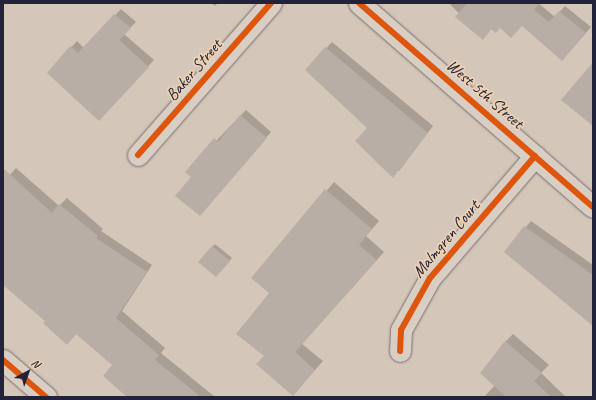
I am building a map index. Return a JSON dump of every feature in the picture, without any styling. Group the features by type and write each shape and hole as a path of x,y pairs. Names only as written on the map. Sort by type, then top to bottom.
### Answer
{"street":[{"name":"Baker Street","path":"138,155 271,3"},
{"name":"West 5th Street","path":"359,3 593,207"},
{"name":"Malmgren Court","path":"400,351 401,330 430,278 535,156"},
{"path":"3,360 46,397"}],"building":[{"path":"467,3 540,3 534,10 549,22 559,11 586,33 562,61 522,26 511,38 500,28 496,33 491,29 483,40 455,17"},
{"path":"114,14 131,28 119,40 149,67 99,121 47,73 70,46 78,53"},
{"path":"325,47 428,133 393,178 355,141 367,128 305,70"},
{"path":"593,62 593,126 561,100"},
{"path":"240,115 267,138 200,216 175,196 191,177 185,172 214,138 218,142"},
{"path":"3,168 52,213 59,204 98,236 96,238 147,272 116,318 159,355 155,360 201,397 127,397 103,376 112,365 76,334 67,345 43,323 45,321 3,285"},
{"path":"325,189 372,229 359,245 377,260 295,352 315,370 293,396 256,364 264,356 236,334 269,293 251,278"},
{"path":"524,226 593,275 593,326 504,252"},
{"path":"212,246 230,261 216,277 198,262"},
{"path":"505,341 542,373 534,381 551,397 506,397 480,373"}],"cycle path":[{"path":"138,155 271,3"},
{"path":"359,3 593,207"},
{"path":"400,351 401,330 430,278 535,156"},
{"path":"3,360 46,397"}]}
